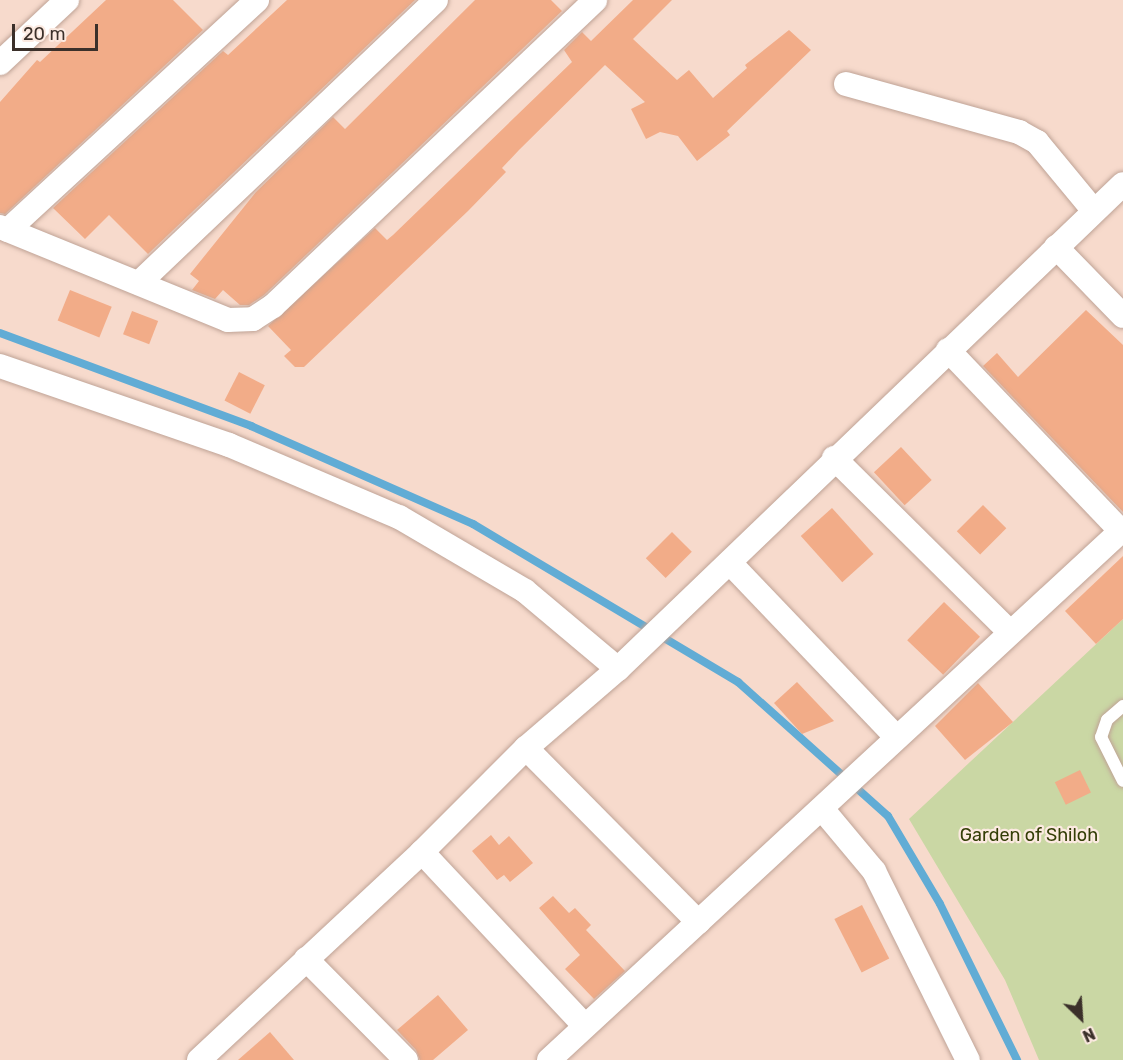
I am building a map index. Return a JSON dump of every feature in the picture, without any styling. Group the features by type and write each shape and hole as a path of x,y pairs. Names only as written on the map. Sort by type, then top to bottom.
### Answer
{"street":[{"path":"0,63 67,0"},
{"path":"139,284 436,0"},
{"path":"248,3 4,228 228,320 253,319 273,306 595,0"},
{"path":"846,84 1019,132 1037,142 1094,211"},
{"path":"200,1060 422,852 526,748 618,669 730,563 834,458 1123,184"},
{"path":"1056,247 1123,316"},
{"path":"549,1060 822,810 896,737 1122,530 948,350"},
{"path":"0,366 230,444 399,517 525,591 618,669"},
{"path":"834,458 1010,632"},
{"path":"730,563 896,737"},
{"path":"526,748 698,922"},
{"path":"822,810 874,871 968,1060"},
{"path":"422,852 585,1026"},
{"path":"306,959 406,1060"}],"lane":[{"path":"1123,706 1107,720 1101,737 1123,781"}],"green space":[{"name":"Garden of Shiloh","path":"1123,619 1123,1060 1039,1060 1005,980 909,819"}],"building":[{"path":"106,0 173,0 203,30 5,214 0,213 0,102 37,60 40,62"},
{"path":"287,0 415,0 148,254 109,215 85,239 53,208 223,51 228,55"},
{"path":"475,0 551,0 562,11 264,295 249,305 240,305 223,290 215,299 192,290 199,281 190,274 256,192 333,117 345,129"},
{"path":"633,0 672,0 633,39 677,80 689,70 713,98 747,68 745,65 789,30 811,50 727,131 730,135 697,161 678,136 660,132 646,139 631,109 645,102 605,65 502,168 506,172 468,211 304,367 295,367 284,356 291,350 268,326 375,228 387,240 393,235 572,62 564,50 582,32 591,41"},
{"path":"70,290 112,307 99,337 58,321"},
{"path":"1086,310 1123,345 1123,512 983,366 997,353 1018,377"},
{"path":"132,311 158,321 149,344 123,334"},
{"path":"239,372 265,385 250,414 224,401"},
{"path":"901,447 932,480 905,505 874,472"},
{"path":"983,505 1006,528 980,554 957,531"},
{"path":"832,508 873,554 842,582 801,536"},
{"path":"672,532 692,552 666,578 646,558"},
{"path":"1123,556 1123,619 1096,644 1065,611"},
{"path":"944,602 980,637 943,675 907,640"},
{"path":"797,682 834,721 802,734 774,703"},
{"path":"978,683 1013,722 965,760 935,726"},
{"path":"1080,770 1091,792 1066,805 1055,782"},
{"path":"491,835 499,845 509,836 533,863 510,882 504,875 497,880 472,851"},
{"path":"553,896 569,913 575,908 591,925 586,930 625,971 594,999 565,969 580,955 539,908"},
{"path":"862,905 889,958 862,973 834,919"},
{"path":"438,995 468,1030 433,1060 420,1060 416,1050 397,1030"},
{"path":"270,1032 294,1060 238,1060"}],"waterway":[{"path":"0,333 251,426 473,524 738,682 888,816 940,904 1017,1060"}]}
